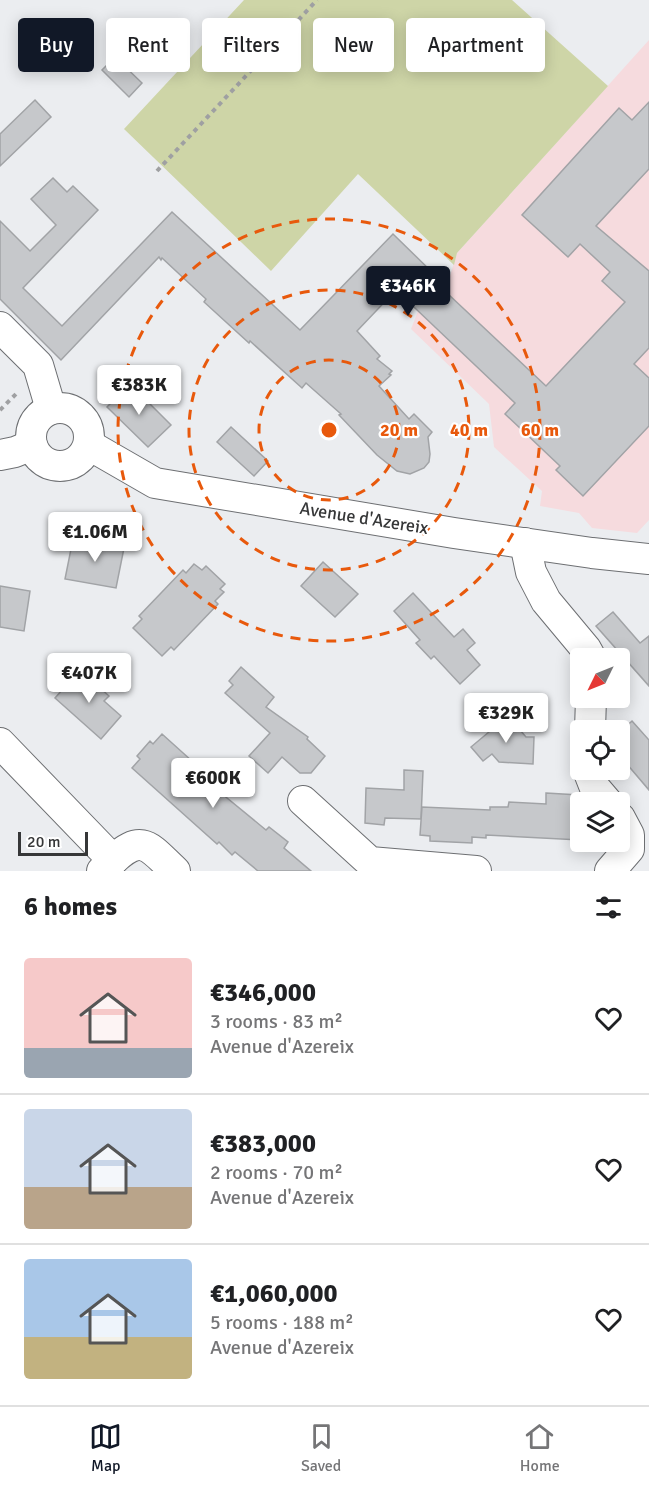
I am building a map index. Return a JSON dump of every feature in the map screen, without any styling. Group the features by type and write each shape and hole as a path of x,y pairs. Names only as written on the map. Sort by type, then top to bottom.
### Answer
{"street":[{"path":"0,327 38,365 51,409"},
{"path":"64,408 74,411 82,417 90,434 89,445 80,459 63,467 45,462 37,456 32,445 32,427 37,418 51,409 64,408"},
{"path":"0,455 32,445"},
{"name":"Avenue d'Azereix","path":"89,445 155,483 525,543 649,559"},
{"path":"525,543 531,572 546,601 584,648"},
{"path":"0,743 108,865 125,849 137,844 148,846 175,871"},
{"path":"303,801 370,862 476,871"},
{"path":"610,871 626,852"}],"path":[{"path":"158,171 316,0"}],"shaded area":[{"path":"649,40 649,520 637,533 592,528 579,513 540,506 542,491 494,447 489,404 411,329 418,311 450,276 457,253"}],"green space":[{"path":"244,0 512,0 532,18 406,18 406,72 545,72 545,30 608,86 457,253 454,265 358,174 271,271 124,129 177,72 190,72 190,58 202,45 202,72 301,72 301,18 227,18"}],"building":[{"path":"106,66 106,72 131,72 142,83 129,97 102,70"},
{"path":"35,100 51,117 0,166 0,134"},
{"path":"649,102 649,169 596,226 649,271 649,348 634,364 649,378 649,426 583,496 556,470 560,466 505,414 515,403 396,290 357,331 380,356 377,359 392,371 389,374 391,375 379,386 409,419 414,414 432,432 428,437 429,462 424,468 410,474 397,471 377,455 339,415 341,414 306,383 302,388 250,341 249,343 204,302 206,299 162,258 161,260 159,257 61,360 0,299 0,221 30,251 56,225 31,199 53,178 67,192 73,186 98,210 23,288 62,326 172,212 300,330 393,234 434,274 431,278 546,386 625,302 602,281 610,272 580,244 568,257 522,215 619,108 632,120"},
{"path":"130,384 171,425 148,447 107,407"},
{"path":"231,427 268,461 254,476 217,442"},
{"path":"73,539 124,548 116,588 65,579"},
{"path":"323,562 358,594 335,617 301,586"},
{"path":"194,564 202,570 206,566 225,584 220,589 224,592 215,601 218,604 174,650 171,647 162,656 133,628 142,619 139,616 183,570 186,573"},
{"path":"0,586 30,591 24,631 0,627"},
{"path":"413,593 454,637 463,629 475,643 467,650 480,665 460,684 434,656 431,659 416,643 420,640 394,611"},
{"path":"613,612 640,643 649,636 649,686 630,664 630,648 615,648 596,626"},
{"path":"241,667 274,697 266,707 308,737 307,739 325,756 311,773 300,773 282,757 268,773 249,756 270,733 225,693 233,685 229,681"},
{"path":"80,670 109,696 104,701 121,716 101,739 55,698"},
{"path":"508,716 526,737 534,737 533,764 499,762 492,754 483,761 471,747"},
{"path":"632,721 649,740 649,790 630,768 630,723"},
{"path":"162,734 192,761 188,766 266,830 269,827 288,842 284,848 311,871 258,871 235,852 232,855 219,842 217,844 132,768 140,759 137,756 150,741 153,744"},
{"path":"404,770 423,771 421,819 385,818 384,825 365,823 366,788 404,790"},
{"path":"546,793 570,794 570,839 486,835 486,838 472,837 472,843 430,841 430,836 420,835 422,807 490,810 490,807 508,807 509,802 546,804"}]}
